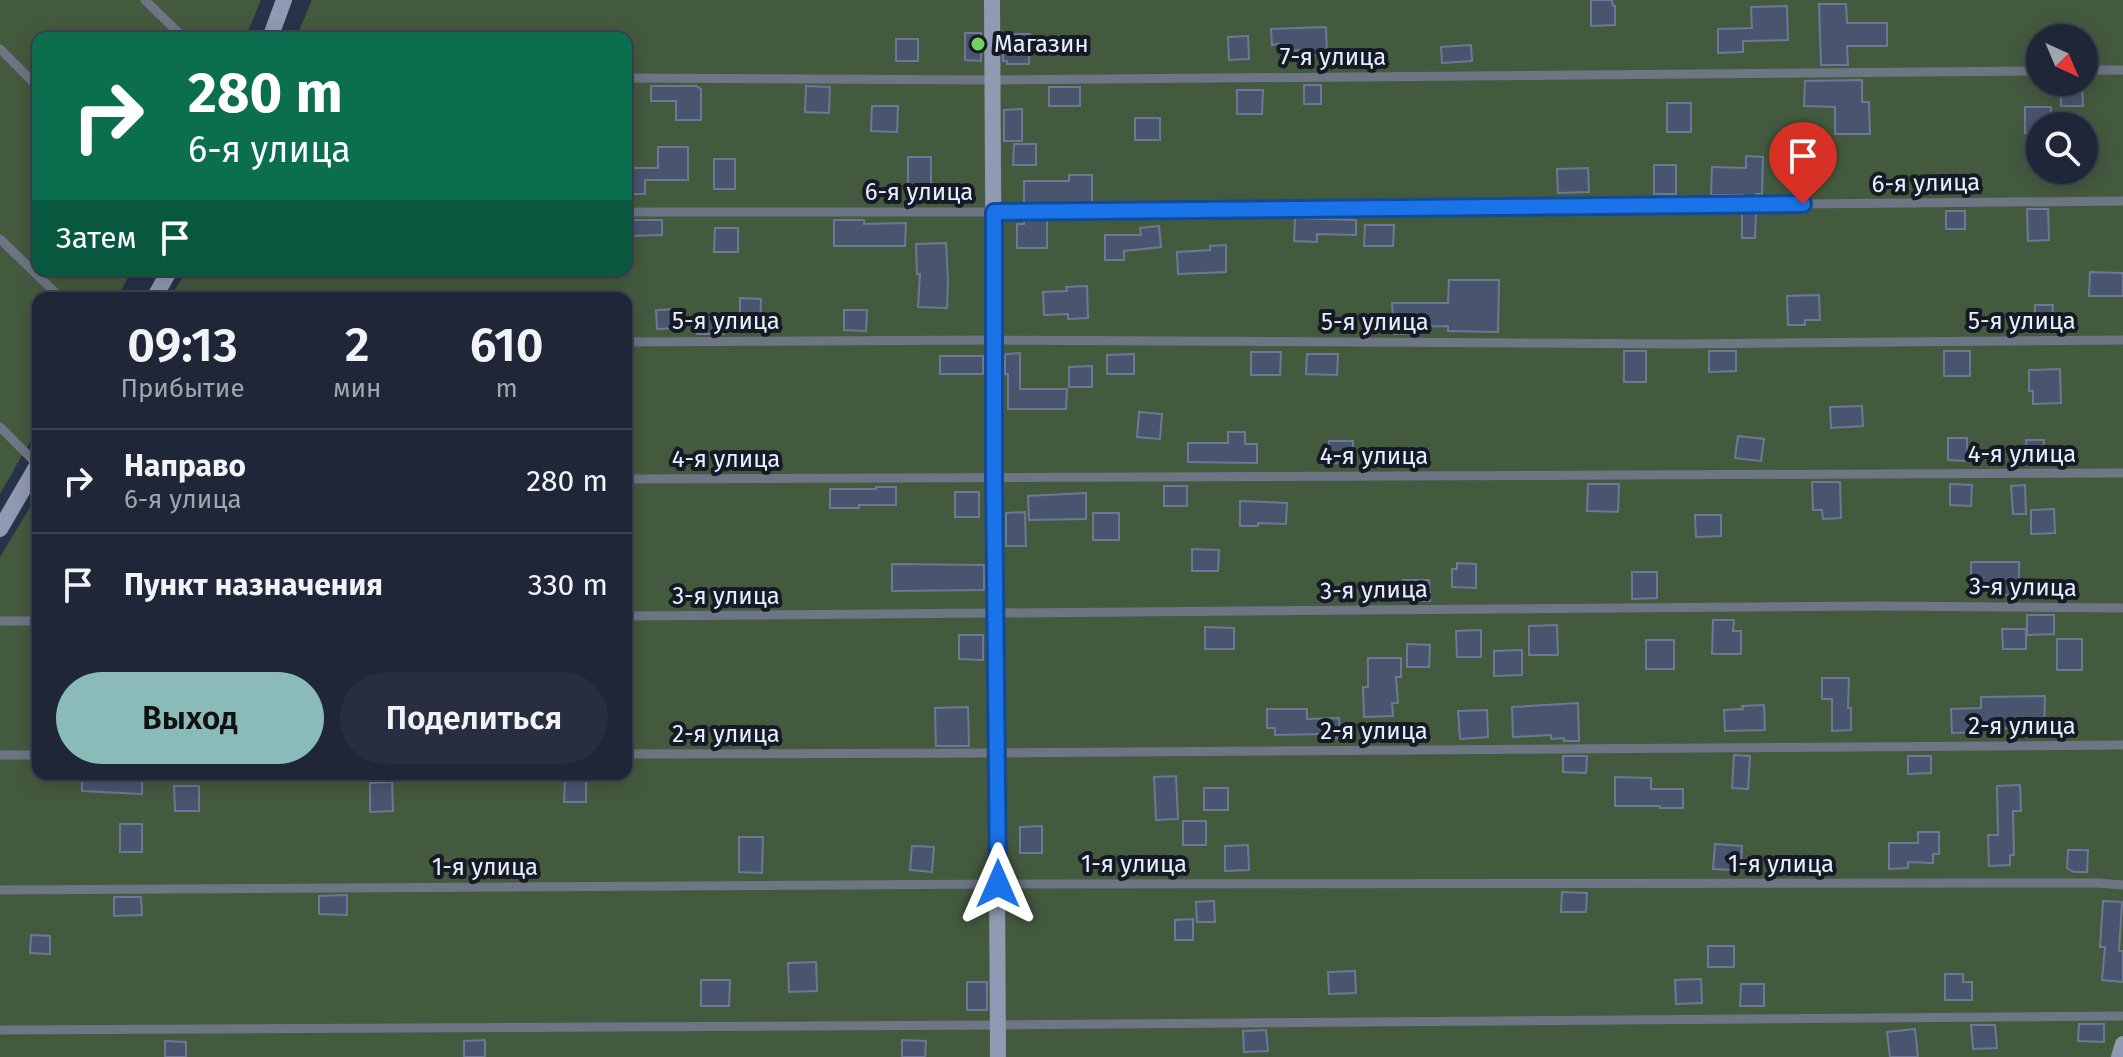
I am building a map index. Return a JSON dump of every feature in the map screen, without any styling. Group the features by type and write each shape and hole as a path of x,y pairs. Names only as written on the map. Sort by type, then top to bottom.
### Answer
{"street":[{"path":"272,32 284,0"},
{"path":"992,0 998,1057"},
{"path":"0,529 32,475"},
{"path":"2119,1057 2123,1044"}],"lane":[{"path":"145,0 178,32"},
{"path":"0,49 32,81"},
{"path":"2098,70 2123,70"},
{"name":"7-я улица","path":"632,78 994,80 2026,71"},
{"name":"6-я улица","path":"632,212 994,212 2123,201"},
{"path":"0,239 32,270"},
{"path":"38,276 55,292"},
{"name":"5-я улица","path":"632,342 994,340 1681,344 2123,340"},
{"path":"0,427 32,459"},
{"name":"4-я улица","path":"632,479 2123,473"},
{"name":"3-я улица","path":"632,616 1879,606 2123,608"},
{"path":"0,621 32,621"},
{"name":"2-я улица","path":"632,754 2123,745"},
{"path":"0,755 32,755"},
{"name":"1-я улица","path":"0,890 998,884 2123,885"},
{"path":"0,1030 2123,1016"}],"green space":[{"path":"0,0 261,0 248,32 32,32 32,276 129,276 120,292 32,292 32,438 0,494"},
{"path":"312,0 2123,0 2123,1037 2116,1057 0,1057 0,557 32,504 32,780 632,780 632,292 173,292 184,276 632,276 632,32 299,32"}],"building":[{"path":"1591,0 1612,0 1615,25 1591,26"},
{"path":"1819,4 1846,4 1847,23 1887,23 1887,46 1847,46 1848,65 1821,65"},
{"path":"1787,6 1788,40 1743,41 1743,52 1718,53 1718,29 1752,28 1751,7"},
{"path":"1326,27 1327,55 1307,56 1306,50 1279,51 1279,44 1272,45 1271,29"},
{"path":"965,33 981,33 981,61 965,60"},
{"path":"1003,34 1030,34 1029,64 1007,64 1003,61"},
{"path":"1248,36 1249,59 1229,60 1228,37"},
{"path":"896,39 918,39 918,61 896,61"},
{"path":"1471,45 1472,61 1442,63 1441,47"},
{"path":"1862,80 1862,102 1869,102 1870,134 1835,134 1835,107 1804,106 1805,81"},
{"path":"1304,85 1321,85 1321,104 1304,104"},
{"path":"651,86 696,86 701,89 701,120 676,120 676,101 651,101"},
{"path":"806,86 830,87 829,113 805,112"},
{"path":"1049,87 1080,87 1080,106 1049,106"},
{"path":"1237,90 1263,90 1262,114 1237,114"},
{"path":"2061,96 2083,96 2083,106 2061,106"},
{"path":"1667,103 1691,103 1691,132 1667,132"},
{"path":"872,106 898,106 897,132 871,131"},
{"path":"2025,107 2051,107 2051,112 2026,112 2025,133"},
{"path":"1022,109 1022,141 1004,141 1004,110"},
{"path":"1135,118 1160,118 1160,140 1135,140"},
{"path":"1014,144 1036,144 1036,165 1013,165"},
{"path":"658,147 688,147 688,180 645,180 645,194 632,194 632,168 658,168"},
{"path":"1746,156 1763,157 1762,194 1756,194 1756,197 1711,195 1712,167 1746,168"},
{"path":"908,157 931,157 931,187 908,187"},
{"path":"714,159 735,159 735,189 714,189"},
{"path":"1654,165 1676,165 1676,194 1654,194"},
{"path":"1588,168 1589,192 1558,193 1557,169"},
{"path":"1069,175 1092,175 1092,204 1024,204 1024,181 1069,181"},
{"path":"2027,209 2048,209 2049,240 2028,241"},
{"path":"1946,211 1965,211 1965,229 1946,229"},
{"path":"1742,212 1756,212 1755,238 1742,238"},
{"path":"1295,218 1356,220 1356,235 1317,234 1317,242 1294,241"},
{"path":"1024,219 1047,219 1047,248 1017,248 1017,224 1024,224"},
{"path":"632,220 662,220 662,235 632,236"},
{"path":"834,220 864,220 864,224 906,223 905,246 834,246"},
{"path":"1365,225 1394,225 1393,246 1364,246"},
{"path":"1159,226 1161,247 1124,251 1124,260 1105,260 1105,235 1141,235 1140,228"},
{"path":"715,228 738,228 738,252 714,252"},
{"path":"946,243 947,308 918,307 920,274 917,274 916,244"},
{"path":"1226,245 1226,272 1178,274 1177,252 1210,250 1210,246"},
{"path":"2090,272 2123,273 2123,296 2089,296"},
{"path":"1449,280 1499,280 1498,332 1448,331 1448,326 1414,327 1414,333 1394,334 1392,303 1448,303"},
{"path":"1087,286 1088,318 1068,319 1068,314 1044,315 1043,292"},
{"path":"1819,295 1820,320 1805,320 1805,325 1788,325 1787,296"},
{"path":"740,298 761,299 760,330 724,329 724,334 697,334 697,317 740,317"},
{"path":"2035,305 2053,305 2052,327 2034,326"},
{"path":"677,309 678,328 657,329 656,310"},
{"path":"844,310 867,310 866,331 844,330"},
{"path":"1624,351 1646,351 1646,382 1624,382"},
{"path":"1709,351 1736,351 1736,371 1709,372"},
{"path":"1944,351 1970,351 1970,376 1944,376"},
{"path":"1251,352 1281,352 1280,375 1251,375"},
{"path":"1020,353 1020,389 1067,389 1066,409 1008,409 1005,356"},
{"path":"1134,354 1134,374 1107,374 1107,355"},
{"path":"1307,354 1338,354 1337,375 1306,374"},
{"path":"940,356 983,356 983,374 940,374"},
{"path":"1092,366 1092,387 1069,387 1069,367"},
{"path":"2060,369 2061,403 2033,404 2033,391 2029,391 2029,370"},
{"path":"1862,406 1863,426 1831,428 1830,407"},
{"path":"1139,412 1162,414 1160,439 1137,437"},
{"path":"1228,432 1245,432 1245,444 1257,444 1257,463 1188,462 1188,443 1228,443"},
{"path":"1738,436 1764,439 1761,461 1735,458"},
{"path":"1948,438 1967,438 1967,461 1948,460"},
{"path":"2026,440 2044,440 2044,461 2027,461"},
{"path":"1329,441 1353,441 1353,464 1328,463"},
{"path":"1812,482 1840,482 1841,518 1823,519 1822,510 1813,510"},
{"path":"1588,484 1619,484 1618,512 1587,511"},
{"path":"1950,484 1972,485 1971,506 1950,505"},
{"path":"2025,485 2026,514 2013,514 2011,486"},
{"path":"1164,486 1187,486 1187,506 1164,506"},
{"path":"896,487 896,505 830,508 830,489"},
{"path":"955,492 979,492 979,517 955,517"},
{"path":"1086,493 1086,519 1029,520 1028,496"},
{"path":"1240,501 1287,503 1286,524 1240,526"},
{"path":"2054,509 2055,533 2031,534 2031,510"},
{"path":"1025,512 1026,546 1006,546 1006,513"},
{"path":"1093,513 1119,513 1119,540 1093,540"},
{"path":"1695,515 1721,515 1721,536 1696,537"},
{"path":"1192,549 1219,550 1218,571 1192,571"},
{"path":"1971,562 2019,562 2019,595 2000,595 2000,586 1971,586"},
{"path":"1457,563 1476,564 1476,588 1452,587 1452,569 1457,569"},
{"path":"892,564 984,565 984,590 892,591"},
{"path":"1632,572 1657,572 1657,598 1632,599"},
{"path":"1403,580 1429,580 1430,601 1403,601"},
{"path":"2027,615 2054,615 2054,634 2027,635"},
{"path":"1713,620 1734,620 1733,631 1741,631 1741,654 1712,654"},
{"path":"1557,625 1558,655 1529,655 1529,626"},
{"path":"1205,627 1234,628 1234,649 1205,649"},
{"path":"2002,629 2026,629 2026,649 2003,649"},
{"path":"1481,630 1481,657 1457,657 1456,631"},
{"path":"959,635 983,635 983,660 959,659"},
{"path":"2057,639 2082,639 2082,670 2057,670"},
{"path":"1646,640 1674,640 1674,669 1646,669"},
{"path":"1407,644 1430,645 1429,667 1407,667"},
{"path":"1522,650 1522,675 1494,676 1494,651"},
{"path":"1368,658 1401,658 1401,677 1396,677 1398,703 1392,703 1393,716 1364,717 1363,687 1368,687"},
{"path":"1822,678 1849,678 1851,730 1832,731 1832,699 1822,699"},
{"path":"2045,696 2044,725 2012,725 2012,728 1952,733 1951,709 1981,708 1981,697"},
{"path":"1578,703 1579,741 1551,739 1551,735 1513,737 1512,707"},
{"path":"1764,705 1765,730 1725,731 1724,710"},
{"path":"968,707 969,746 936,746 935,708"},
{"path":"1267,709 1307,709 1307,719 1339,718 1340,738 1324,739 1323,734 1275,735 1275,728 1267,728"},
{"path":"1487,710 1488,737 1460,739 1458,711"},
{"path":"1734,755 1750,756 1748,789 1732,788"},
{"path":"1563,756 1587,756 1586,773 1563,772"},
{"path":"1908,756 1931,756 1931,773 1908,774"},
{"path":"1176,776 1178,819 1156,820 1154,777"},
{"path":"1615,777 1651,778 1651,789 1683,789 1683,808 1615,806"},
{"path":"82,780 142,780 142,794 82,791"},
{"path":"565,780 586,781 586,802 564,802"},
{"path":"392,782 393,811 370,812 370,783"},
{"path":"2020,785 2021,811 2013,811 2014,855 2010,855 2010,865 1989,866 1988,835 1998,835 1997,786"},
{"path":"174,786 199,786 199,811 175,811"},
{"path":"1204,788 1228,788 1228,810 1204,810"},
{"path":"1183,821 1206,821 1206,845 1183,845"},
{"path":"120,824 142,824 142,852 120,852"},
{"path":"1042,826 1042,853 1020,853 1020,827"},
{"path":"1918,832 1939,832 1939,854 1933,854 1933,863 1908,862 1908,868 1889,869 1889,843 1918,843"},
{"path":"739,837 763,837 762,873 739,872"},
{"path":"1715,844 1742,846 1741,864 1731,863 1730,870 1713,869"},
{"path":"1248,845 1249,870 1225,871 1225,846"},
{"path":"912,846 934,847 932,872 910,870"},
{"path":"2068,850 2088,850 2087,872 2074,872 2067,868"},
{"path":"1562,892 1587,893 1586,912 1561,912"},
{"path":"347,895 347,915 319,914 319,896"},
{"path":"114,897 141,897 142,915 114,916"},
{"path":"1214,901 1215,922 1197,922 1196,902"},
{"path":"2103,901 2122,902 2119,951 2123,951 2123,982 2102,980 2105,947 2100,947"},
{"path":"1193,919 1193,940 1175,940 1175,920"},
{"path":"31,935 50,936 50,954 30,953"},
{"path":"1708,946 1734,946 1734,967 1708,967"},
{"path":"816,962 817,991 789,992 788,963"},
{"path":"1355,971 1356,993 1329,994 1328,972"},
{"path":"1945,974 1963,974 1963,982 1972,982 1972,1000 1945,1000"},
{"path":"1701,979 1702,1003 1676,1004 1675,980"},
{"path":"701,980 730,980 729,1006 701,1006"},
{"path":"967,982 987,982 987,1010 967,1010"},
{"path":"1741,984 1764,984 1764,1006 1740,1006"},
{"path":"2079,1024 2104,1024 2104,1042 2078,1041"},
{"path":"1971,1025 1995,1025 1997,1048 1973,1049"},
{"path":"1915,1029 1918,1057 1890,1057 1887,1032"},
{"path":"1266,1030 1268,1051 1244,1052 1243,1031"},
{"path":"485,1040 485,1057 464,1057 464,1041"},
{"path":"902,1040 926,1041 925,1057 902,1057"},
{"path":"165,1041 186,1042 186,1057 165,1057"}],"place":[{"name":"Магазин","path":"978,44"}],"route":[{"path":"998,884 994,212 1803,204"}]}
